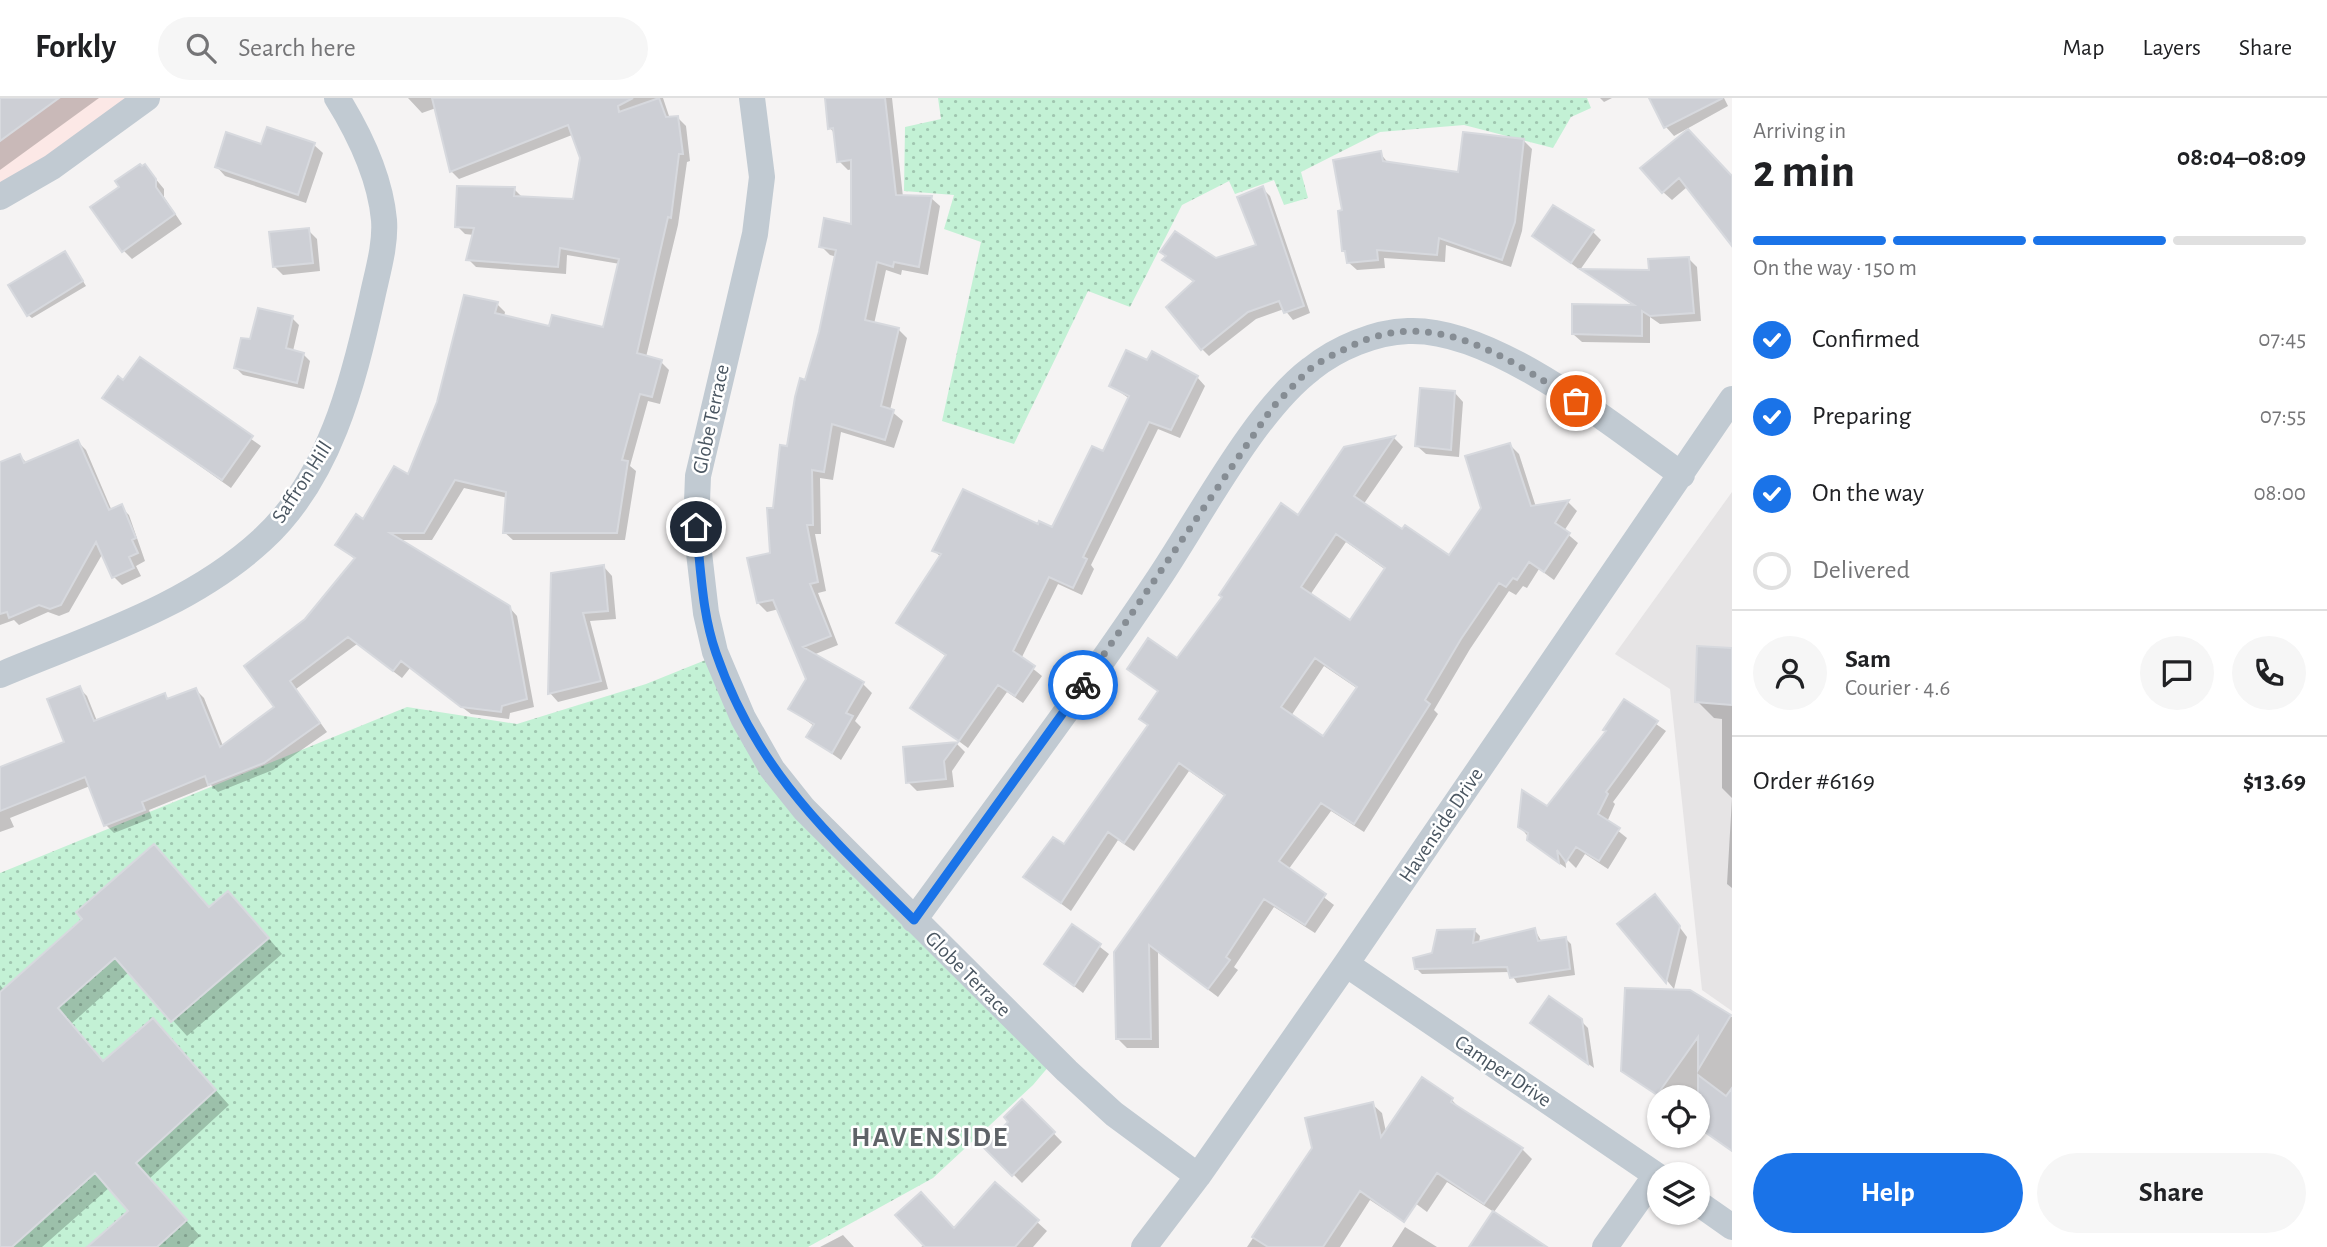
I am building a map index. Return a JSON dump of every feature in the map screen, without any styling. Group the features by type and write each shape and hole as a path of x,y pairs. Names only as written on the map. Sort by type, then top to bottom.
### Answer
{"street":[{"path":"0,197 52,167 147,98"},
{"name":"Saffron Hill","path":"0,675 195,590 263,540 291,506 316,468 332,438 354,370 379,267 384,224 375,172 337,98"},
{"name":"Globe Terrace","path":"752,98 762,177 755,233 698,476 696,527 706,613 715,652 738,706 772,769 841,848 1096,1097 1198,1176"},
{"path":"914,920 1157,581 1272,408 1311,369 1337,353 1364,340 1408,331 1434,332 1473,341 1497,352 1595,414 1682,475"},
{"name":"Havenside Drive","path":"1144,1247 1198,1176 1346,964 1732,399"},
{"name":"Camper Drive","path":"1346,964 1647,1169"},
{"path":"1605,1247 1647,1190"},
{"path":"1710,1211 1732,1227"}],"shaded area":[{"path":"0,98 145,98 0,196"},
{"path":"1732,492 1732,1011 1702,990 1670,689 1615,654"}],"green space":[{"path":"938,98 1587,98 1591,108 1571,117 1553,148 1464,125 1380,132 1301,172 1308,198 1284,205 1274,180 1235,194 1229,181 1182,205 1130,307 1088,291 1014,444 942,421 981,242 944,229 954,195 904,191 905,127 941,119"},
{"path":"718,655 773,770 1055,1059 1033,1085 933,1178 808,1247 0,1247 0,873 407,707 517,724 646,684"}],"building":[{"path":"0,98 59,98 0,141"},
{"path":"432,98 633,98 618,106 619,112 659,98 666,117 678,116 683,154 679,154 671,218 668,217 637,353 662,360 652,397 640,394 622,460 628,461 617,533 503,533 506,492 455,480 424,533 390,533 510,606 527,699 502,706 501,712 461,707 401,661 393,671 348,637 290,681 320,723 264,763 208,785 205,776 142,802 145,810 104,826 85,777 0,811 0,767 64,742 47,699 80,686 94,721 165,693 167,699 196,688 220,747 274,707 244,666 305,619 355,558 335,545 356,514 363,519 394,466 408,474 437,402 464,295 498,302 495,313 549,326 552,315 603,327 619,259 560,248 558,267 466,260 474,228 455,227 457,186 515,187 514,196 573,199 580,158 568,125 450,172"},
{"path":"825,98 885,98 896,195 932,196 919,267 894,262 893,267 877,262 865,320 899,328 881,406 894,410 885,440 832,424 824,472 812,470 813,525 807,525 818,582 810,584 831,636 803,647 864,682 846,713 853,716 832,753 806,737 814,724 788,709 806,679 773,600 757,603 747,558 770,553 767,508 773,508 780,445 787,446 795,397 800,378 805,380 819,332 836,250 819,247 824,218 851,224 851,160 837,162 833,128 828,129"},
{"path":"1649,98 1723,98 1664,128"},
{"path":"267,127 315,143 298,195 215,167 226,132 261,144"},
{"path":"1688,129 1732,176 1732,246 1679,178 1662,193 1640,168"},
{"path":"1463,132 1524,139 1515,222 1502,260 1439,238 1437,255 1377,250 1378,260 1347,263 1345,251 1342,251 1338,211 1342,210 1333,160 1381,151 1383,161 1458,172"},
{"path":"140,164 145,164 156,179 156,187 175,214 122,252 90,207 119,187 115,181"},
{"path":"1263,186 1304,306 1284,313 1279,301 1248,312 1201,350 1166,307 1194,281 1162,260 1166,256 1160,252 1175,231 1216,258 1256,245 1237,197"},
{"path":"1553,205 1594,230 1571,263 1532,236"},
{"path":"309,228 313,263 273,267 269,232"},
{"path":"65,251 83,281 27,316 8,285"},
{"path":"1689,257 1694,313 1650,316 1642,311 1642,336 1572,334 1572,304 1634,305 1580,269 1649,270 1648,259"},
{"path":"258,308 293,316 286,348 304,353 297,383 234,368 241,338 250,339"},
{"path":"1126,350 1147,360 1152,351 1198,376 1171,430 1149,422 1083,557 1087,559 1073,588 1049,577 1013,651 1035,666 1015,696 998,685 959,741 910,708 946,655 896,623 941,554 932,551 963,489 1038,524 1039,521 1052,527 1092,446 1103,451 1129,396 1109,386"},
{"path":"140,357 253,436 222,480 102,398 118,376 123,380"},
{"path":"1420,388 1455,391 1451,450 1415,446"},
{"path":"1395,436 1354,496 1402,529 1405,525 1449,555 1481,508 1465,456 1510,443 1531,506 1569,500 1555,523 1570,533 1544,572 1529,562 1517,580 1513,578 1506,587 1499,583 1461,639 1425,700 1430,704 1354,824 1321,803 1279,861 1326,894 1305,925 1264,899 1226,957 1230,960 1208,989 1149,945 1151,1039 1116,1039 1114,952 1225,795 1179,763 1124,843 1108,832 1061,903 1023,877 1053,837 1064,844 1148,725 1139,719 1158,691 1127,669 1148,638 1177,658 1222,597 1219,595 1281,503 1298,515 1344,447","holes":["1336,534 1385,568 1350,620 1301,587","1315,658 1357,687 1323,736 1281,707"]},
{"path":"78,440 109,510 122,504 136,538 132,540 138,553 129,557 134,568 112,578 96,542 61,605 50,609 39,605 9,618 7,612 0,614 0,462 20,454 24,463"},
{"path":"604,565 608,611 583,613 601,681 548,694 551,573"},
{"path":"1697,646 1732,648 1732,705 1695,702"},
{"path":"1624,699 1658,721 1606,792 1608,794 1598,814 1620,828 1599,861 1576,847 1566,862 1557,850 1559,863 1527,840 1528,833 1518,827 1522,790 1547,806 1606,731 1603,730"},
{"path":"958,742 944,761 946,779 906,783 903,747"},
{"path":"154,844 209,907 228,891 269,938 171,1022 115,958 58,1008 103,1061 153,1018 216,1090 136,1163 187,1220 157,1247 87,1247 128,1211 95,1173 12,1247 0,1247 0,992 82,919 76,912"},
{"path":"1655,894 1680,926 1666,983 1617,924"},
{"path":"1072,924 1101,944 1074,986 1044,964"},
{"path":"1535,928 1538,941 1566,937 1570,969 1510,978 1507,967 1415,969 1413,958 1432,953 1437,930 1475,929 1473,943"},
{"path":"1625,988 1690,990 1731,1015 1698,1070 1698,1037 1664,1085 1647,1085 1647,1088 1621,1071"},
{"path":"1549,996 1582,1019 1588,1064 1530,1023"},
{"path":"1698,1075 1726,1096 1732,1088 1732,1151 1710,1136 1710,1085 1698,1085"},
{"path":"1422,1077 1453,1098 1451,1102 1523,1148 1484,1204 1437,1173 1404,1222 1360,1191 1323,1247 1268,1247 1252,1237 1312,1148 1305,1118 1373,1102 1381,1137"},
{"path":"1022,1099 1055,1132 1012,1176 983,1147 1008,1122 1004,1117"},
{"path":"995,1182 1039,1220 1015,1247 925,1247 895,1215 921,1192 954,1228"},
{"path":"1493,1211 1547,1247 1469,1247"}],"way so far":[{"path":"1083,685 1157,581 1272,408 1311,369 1337,353 1387,333 1408,331 1454,335 1497,352 1576,401"}],"district":[{"name":"HAVENSIDE","path":"930,1138"}],"route":[{"path":"696,527 710,633 715,652 743,718 772,769 804,809 914,920 1083,685"}]}
